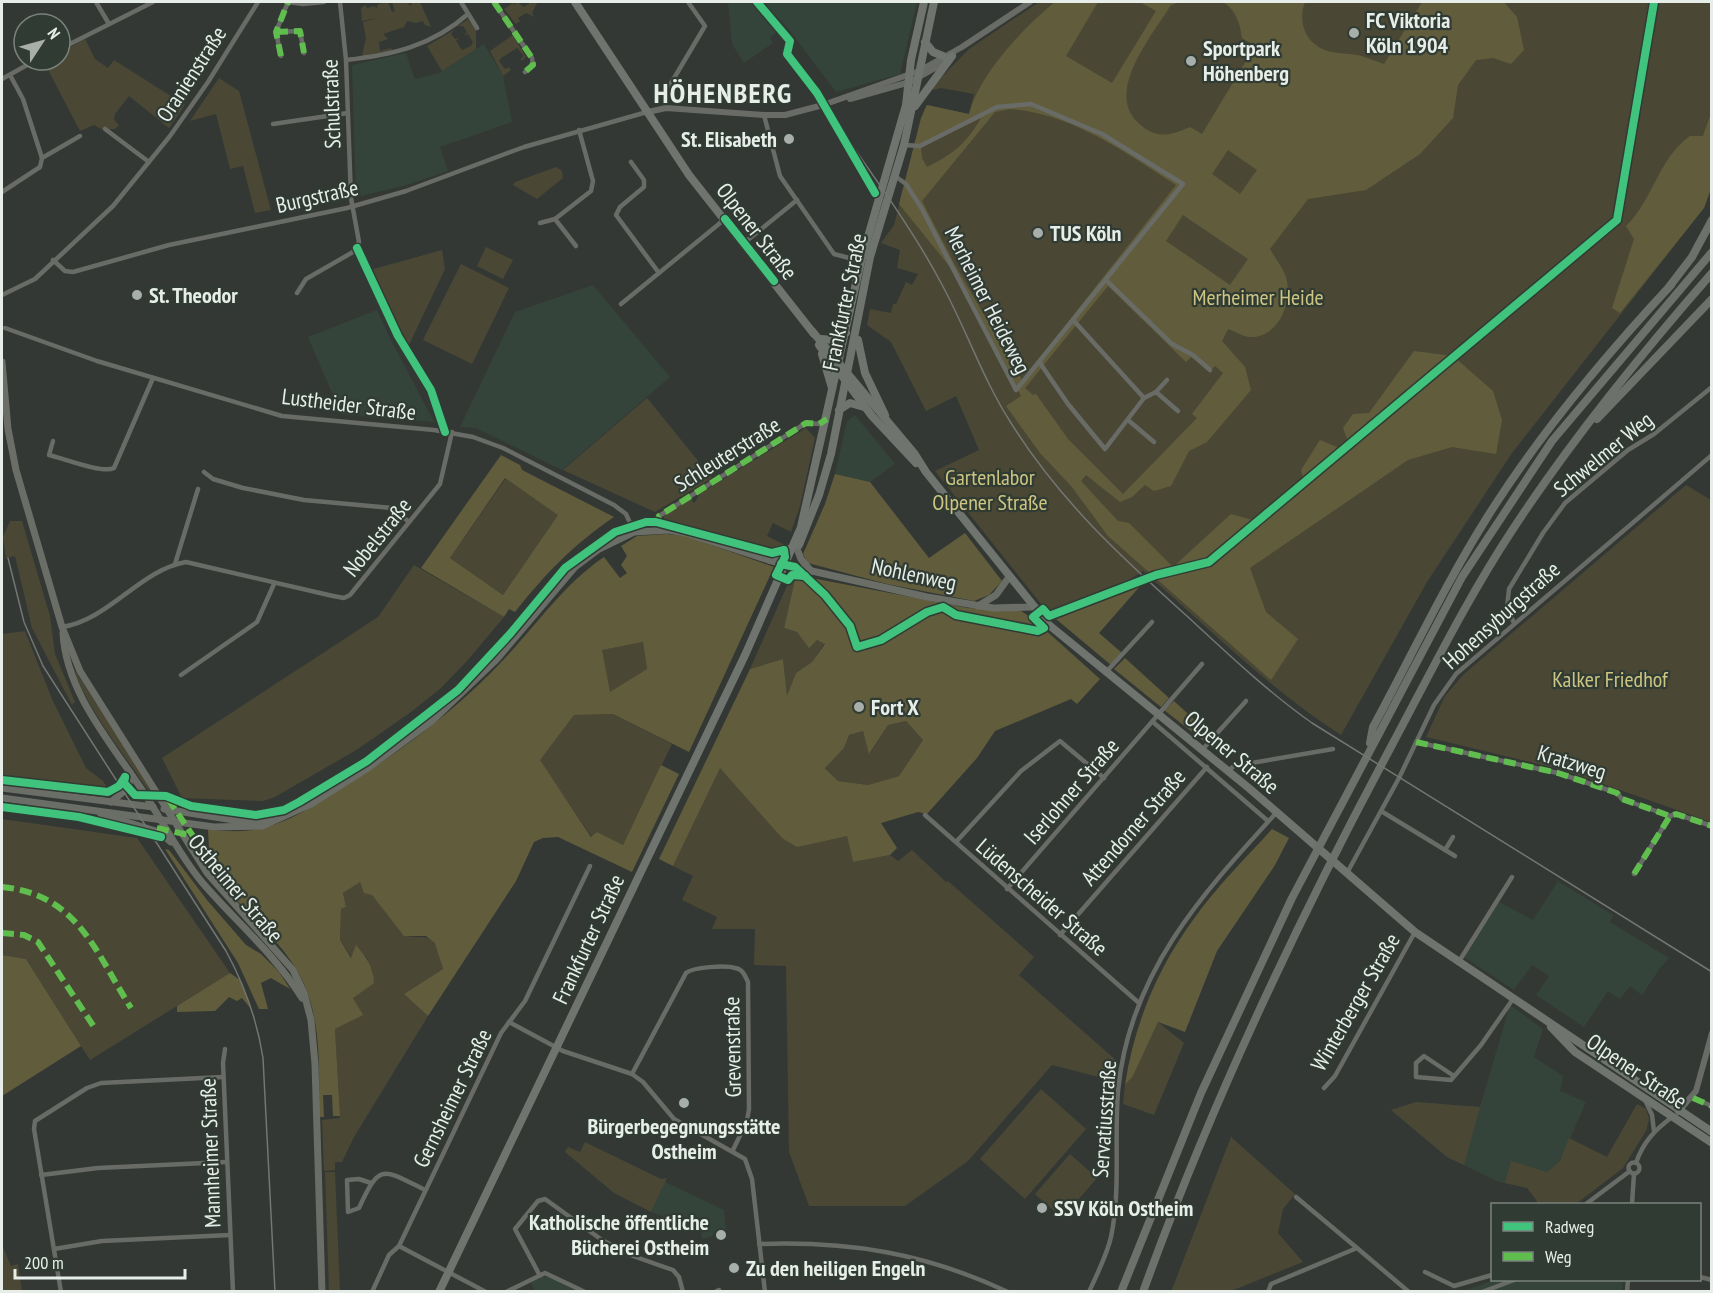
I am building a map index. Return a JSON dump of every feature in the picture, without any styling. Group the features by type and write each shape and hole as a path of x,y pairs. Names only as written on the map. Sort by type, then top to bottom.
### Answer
{"highway":[{"path":"1609,371 1639,326 1692,257 1712,220"},
{"path":"1121,1292 1206,1082 1292,898 1369,748 1481,546 1552,441 1712,252"},
{"path":"1143,1292 1173,1209 1266,993 1351,821 1447,642 1513,529 1606,399 1712,273"},
{"path":"1369,748 1373,727 1466,552 1511,480 1586,383 1671,285"},
{"path":"1584,431 1617,401 1712,292"},
{"path":"1664,346 1712,299"}],"main road":[{"name":"Olpener Straße","path":"575,2 683,166 812,331 867,409 926,472"},
{"name":"Frankfurter Straße","path":"795,548 806,512 861,261 880,198 904,145 913,110 914,76 924,2"},
{"name":"Frankfurter Straße","path":"440,1292 819,495 847,378 873,245 886,206 914,76 934,2"},
{"path":"925,42 933,52 943,56"},
{"path":"913,110 952,56"},
{"path":"859,317 858,340 862,366 889,424"},
{"path":"832,389 820,343 835,340 846,333"},
{"name":"Ostheimer Straße","path":"2,362 5,430 62,627 76,662 167,810 217,885 294,972 309,1011 315,1064 322,1292"},
{"name":"Olpener Straße","path":"847,378 889,424 1043,618 1308,838 1415,932 1677,1114 1712,1143"},
{"path":"839,410 853,403 867,409"},
{"name":"Nohlenweg","path":"278,819 311,804 340,786 432,721 496,660 556,587 580,563 616,538 634,532 655,530 686,533 787,565 978,606 1033,607"},
{"path":"768,560 795,548 811,571"},
{"path":"978,606 996,595 1010,577"},
{"name":"Ostheimer Straße","path":"62,627 67,662 84,702 177,847 199,879 287,977 309,1011"},
{"path":"67,662 76,662"},
{"path":"111,802 129,787 129,771"},
{"path":"2,788 153,807 234,820 278,819"},
{"path":"2,798 175,822 238,828 262,826 278,819"},
{"path":"87,810 159,832 177,847"},
{"path":"287,977 294,972"},
{"name":"Olpener Straße","path":"1548,1023 1560,1039 1575,1052 1642,1097 1712,1132"}],"street":[{"path":"96,2 109,24"},
{"path":"72,43 153,2"},
{"name":"Oranienstraße","path":"53,260 112,206 149,162 202,91 258,2"},
{"path":"281,56 276,32 288,2 303,4 324,2"},
{"name":"Schulstraße","path":"297,293 306,279 357,248 359,242 352,206 346,60 340,2"},
{"path":"461,2 477,28"},
{"path":"494,2 530,55 533,64 525,72"},
{"path":"666,108 664,95 705,26 688,2"},
{"path":"914,76 1030,2"},
{"path":"346,60 381,57 415,47 468,14"},
{"path":"276,32 300,31 304,52"},
{"path":"648,112 666,108 764,115 785,114 823,105 934,70 962,47"},
{"path":"2,69 23,99 42,158 40,167 2,192"},
{"name":"Merheimer Heideweg","path":"891,177 906,184 922,209 1016,390 1107,281 1183,184 1101,135 1031,104 997,106 920,146 904,145"},
{"name":"Burgstraße","path":"53,260 65,272 73,272 180,242 352,206 447,178 524,147 648,112"},
{"path":"273,124 348,113"},
{"path":"764,115 777,171 834,254 861,261"},
{"path":"105,129 149,162"},
{"path":"540,224 555,219 591,191 593,181 579,130"},
{"path":"42,158 80,136"},
{"path":"631,162 644,180 644,187 620,207 616,215 659,273"},
{"path":"744,243 797,200"},
{"path":"555,219 576,246"},
{"path":"621,304 725,219"},
{"path":"2,294 35,279 53,260"},
{"path":"1107,281 1172,344 1193,355 1210,370"},
{"path":"1074,321 1144,398"},
{"name":"Lustheider Straße","path":"5,328 153,378 296,418 452,432 503,448 615,505 626,514 634,532"},
{"path":"1040,363 1074,411 1105,448 1144,398 1156,392 1167,380"},
{"path":"52,441 49,455 110,471 114,468 153,378"},
{"name":"Schwelmer Weg","path":"1514,623 1506,601 1509,589 1543,533 1565,503 1628,450 1654,434 1712,387"},
{"path":"1156,392 1178,411"},
{"name":"Schleuterstraße","path":"655,530 659,516 806,423 819,424 827,419"},
{"path":"1128,420 1154,442"},
{"name":"Nobelstraße","path":"175,564 196,564 274,584 344,598 350,595 440,483 452,432"},
{"name":"Hohensyburgstraße","path":"1347,873 1446,686 1467,664 1514,623 1712,455"},
{"path":"204,472 213,479 243,488 304,500 392,508 409,522"},
{"path":"62,627 80,623 175,564 198,489"},
{"path":"181,675 257,622 274,584"},
{"path":"1043,618 1128,587"},
{"path":"1107,671 1152,622"},
{"name":"Iserlohner Straße","path":"1007,889 1202,664"},
{"path":"1203,750 1246,701"},
{"name":"Olpener Straße","path":"1153,722 1268,821"},
{"path":"956,842 1022,771 1060,741 1104,778"},
{"name":"Kratzweg","path":"1416,742 1558,773 1617,793 1622,799 1670,816 1676,814 1712,826"},
{"path":"1228,771 1234,766 1333,749"},
{"name":"Attendorner Straße","path":"1060,935 1207,767"},
{"path":"1381,811 1455,856"},
{"name":"Servatiusstraße","path":"1089,1292 1110,1239 1116,1202 1118,1094 1126,1047 1139,1003 1152,973 1180,925 1277,812"},
{"name":"Lüdenscheider Straße","path":"925,815 1139,1003"},
{"path":"1634,874 1670,816"},
{"path":"1445,850 1453,837"},
{"name":"Gernsheimer Straße","path":"372,1292 389,1256 399,1246 501,1033 525,1001 590,866"},
{"path":"1458,963 1512,877"},
{"name":"Winterberger Straße","path":"1324,1088 1335,1076 1415,932"},
{"name":"Grevenstraße","path":"633,1074 686,973 693,968 736,968 744,974 748,982 749,1109 747,1121 733,1150"},
{"path":"1454,1076 1424,1056 1416,1063 1416,1077 1450,1080 1454,1076 1481,1045 1513,999"},
{"name":"Gernsheimer Straße","path":"509,1022 556,1047 633,1074"},
{"path":"1636,1163 1640,1152 1654,1131 1677,1114 1693,1098 1712,1033"},
{"name":"Mannheimer Straße","path":"225,1049 223,1077 232,1292"},
{"path":"633,1074 641,1079 674,1119 733,1150 750,1166 765,1292"},
{"path":"61,1292 34,1121 87,1088 101,1083 223,1077"},
{"path":"1642,1097 1651,1110 1654,1131"},
{"path":"1693,1098 1712,1106"},
{"path":"41,1175 98,1168 226,1162"},
{"path":"1632,1203 1630,1165 1636,1163"},
{"path":"1587,1203 1640,1169 1636,1163"},
{"name":"Gernsheimer Straße","path":"371,1183 359,1179 347,1180 348,1212 359,1208 371,1183 382,1173 391,1173 425,1190"},
{"path":"1296,1197 1409,1292"},
{"path":"538,1274 516,1229 538,1201 549,1200 602,1240 633,1256 673,1270 679,1277 683,1292"},
{"path":"54,1249 102,1241 230,1235"},
{"path":"759,1244 803,1242 876,1248 927,1260 1008,1292"},
{"path":"399,1246 486,1292"},
{"path":"1268,1292 1271,1284 1357,1248"},
{"path":"1425,1272 1454,1286 1491,1275"},
{"path":"506,1292 538,1274 550,1273 585,1292"},
{"path":"1482,1292 1511,1281"}],"shaded area":[{"path":"728,2 751,2 776,32 770,38 773,43 744,63 732,44"},
{"path":"763,2 917,2 900,74 836,92 787,27"},
{"path":"484,44 503,76 512,122 440,147 448,171 403,186 356,197 352,65 406,53 415,79 439,73"},
{"path":"593,285 670,377 562,470 476,428 460,427 515,312"},
{"path":"377,310 434,422 341,414 308,337"},
{"path":"855,415 895,464 870,482 835,474 847,421"},
{"path":"1558,881 1613,915 1610,922 1669,958 1642,995 1630,986 1620,999 1608,991 1584,1027 1536,995 1549,976 1532,965 1514,990 1464,957 1499,902 1533,920"},
{"path":"1510,1005 1543,1029 1534,1057 1563,1076 1560,1091 1586,1102 1560,1161 1527,1188 1499,1182 1447,1157 1391,1110 1416,1102 1480,1107"},
{"path":"665,1182 724,1210 726,1230 715,1231 711,1237 702,1239 701,1231 651,1212"},
{"path":"541,1277 549,1277 576,1291 535,1291 531,1283"},
{"path":"1491,1281 1623,1281 1622,1291 1461,1292"}],"green space":[{"path":"388,2 392,12 395,11 392,2 407,2 410,6 411,2 420,2 431,27 425,25 423,21 416,23 407,21 404,27 383,34 388,39 379,42 380,51 391,48 392,51 362,56 366,38 363,22 377,18 362,21 361,8 365,5 367,8 375,6 376,9 378,4"},
{"path":"517,2 524,7 531,2 537,3 532,13 535,17 526,13 518,18 520,21 516,24 519,28 504,9"},
{"name":"Merheimer Heide","path":"1039,2 1711,2 1712,188 1704,208 1512,453 1427,582 1341,735 1289,698 1143,571 1112,591 1049,614 935,471 979,450 956,396 926,411 891,342 867,325 870,309 891,313 893,304 896,304 906,282 912,285 918,274 897,268 900,250 881,243 894,225 924,110 927,105 969,114 974,94 931,88 969,49"},
{"path":"1055,2 1098,2 1066,56 1112,83 1156,11 1140,2 1180,2 1171,5 1142,49 1128,83 1127,99 1131,114 1143,127 1160,134 1177,132 1190,127 1202,134 1255,46 1242,38 1237,17 1223,2 1305,2 1303,25 1314,44 1335,53 1357,55 1384,64 1422,2 1504,2 1517,17 1524,50 1511,64 1493,58 1476,60 1458,85 1453,118 1420,154 1366,190 1308,199 1270,249 1285,274 1288,287 1282,316 1276,325 1260,336 1247,337 1228,329 1222,341 1245,367 1251,390 1207,442 1189,451 1171,486 1154,491 1145,485 1132,497 1120,502 1086,475 1081,481 1118,521 1129,523 1173,567 1231,514 1256,521 1304,481 1301,470 1320,440 1342,449 1349,444 1343,428 1353,414 1369,413 1414,351 1453,356 1493,391 1502,420 1496,454 1452,447 1408,460 1250,568 1266,612 1298,639 1271,680 1108,536 1072,487 1040,453 1006,406 1021,396 963,283 899,204 921,118 927,105 969,114 974,99 992,68 1016,39","holes":["1010,109 1055,118 1117,148 1176,185 1022,380 955,265 922,201 995,112","981,118 970,135 958,147 927,167 922,158 921,147","1228,150 1257,170 1240,194 1212,174","1183,215 1248,259 1230,285 1166,241","1108,286 1186,362 1191,357 1209,371 1215,366 1223,373 1192,414 1197,418 1123,494 1068,439 1036,394 1033,395 1025,388"]},
{"path":"468,19 476,30 476,49 442,71 427,46 454,30 451,34 455,39 459,38 456,41 462,50 471,46 473,42 468,34 464,35 467,32 463,26 458,26"},
{"path":"513,35 526,57 522,61 520,59 524,56 517,48 501,58 499,61 505,69 509,67 511,70 503,76 490,51"},
{"path":"85,39 95,59 108,68 114,60 185,105 169,128 129,96 115,114 114,120 119,125 115,129 103,130 94,125 80,131 49,72 72,72 72,46"},
{"path":"219,78 239,91 271,210 255,213 243,166 230,169 216,114 190,121"},
{"path":"1711,113 1711,188 1704,208 1620,313 1612,308 1634,239 1626,226 1643,204 1670,156 1679,145 1690,136 1703,136"},
{"path":"556,167 562,171 563,178 537,199 513,185 515,182"},
{"path":"486,247 513,260 503,279 477,266"},
{"path":"442,250 445,269 407,349 370,270"},
{"path":"461,264 509,288 472,364 423,340"},
{"path":"647,398 712,478 655,512 563,470"},
{"path":"806,428 815,438 800,506 791,532 773,523 767,536 785,545 772,552 720,534 663,520 665,514 690,499 694,503 701,493"},
{"path":"501,455 520,465 522,470 614,517 573,549 549,572 515,612 509,609 504,617 421,568","holes":["505,478 558,515 503,595 450,558"]},
{"path":"835,474 870,482 929,558 965,533 1002,581 989,595 974,601 887,584 808,563 803,554 825,504"},
{"path":"506,478 559,514 503,595 450,558"},
{"name":"Kalker Friedhof","path":"1686,485 1711,500 1711,822 1563,770 1426,737 1445,696 1464,674"},
{"path":"10,521 22,521 50,616 55,654 75,702 72,705 32,628 15,556 6,558 3,537"},
{"path":"667,534 686,536 774,567 689,752 613,714 574,715 540,760 591,837 597,832 623,845 661,765 679,774 632,872 558,837 543,838 534,842 516,881 428,1016 404,994 443,969 435,943 426,936 404,936 372,895 364,893 360,882 343,893 346,907 341,909 340,940 351,958 356,945 360,950 371,967 374,983 353,998 363,1015 335,1029 340,1116 333,1116 332,1095 323,1095 324,1117 319,1117 317,1033 304,984 287,955 213,875 216,858 209,850 208,830 252,830 286,820 322,801 384,761 468,695 506,657 564,591 604,557 620,578 627,573 621,565 627,556 621,546 637,536","holes":["643,642 647,669 610,692 602,650"]},
{"path":"414,565 504,617 441,688 358,749 275,797 263,801 182,798 162,758 378,617"},
{"path":"796,575 784,628 797,632 809,647 817,640 825,643 812,662 796,673 787,698 783,659 750,669 791,577"},
{"path":"796,575 968,608 1021,611 1032,618 1100,679 1077,704 1071,699 995,731 977,758 927,814 918,812 881,823 897,848 890,855 853,862 847,836 797,847 782,838 720,768 673,866 659,859 750,669 783,659 787,696 796,673 812,662 825,644 817,640 809,648 797,632 784,628","holes":["906,721 923,740 899,776 868,785 838,781 825,768 844,748 849,735 863,731 869,754 888,725"]},
{"path":"1142,584 1099,633 1122,653 1111,665 1056,619"},
{"path":"25,631 52,699 86,768 103,781 108,789 2,778 2,634"},
{"path":"643,642 647,669 610,693 601,650"},
{"path":"1125,658 1169,698 1161,707 1114,669"},
{"path":"71,663 154,793 150,793 96,714"},
{"path":"1174,701 1210,734 1205,742 1164,710"},
{"path":"613,714 672,744 623,845 597,832 592,837 539,760 574,715"},
{"path":"906,721 923,740 899,776 868,785 838,781 825,767 844,748 849,735 863,731 870,753 888,725"},
{"path":"720,767 782,838 847,836 853,862 890,855 898,861 912,850 1034,957 1019,975 1117,1061 1114,1081 1052,1065 968,1161 905,1206 809,1206 789,1152 786,966 754,965 755,929 712,929 717,917 682,900 693,876 673,866"},
{"path":"2,819 137,838 230,973 90,1060 26,959 2,955"},
{"path":"1272,829 1289,838 1275,865 1217,951 1185,1032 1158,1022 1133,1076 1125,1085 1141,1019 1168,958 1211,896"},
{"path":"165,849 169,850 207,900 246,945 261,954 279,972 290,989 271,978 261,983 268,1009 259,1009 238,963"},
{"path":"361,881 403,934 412,937 426,937 434,941 439,949 443,969 404,994 428,1016 354,1137 342,1162 335,1162 335,1170 324,1171 322,1120 340,1118 335,1029 362,1015 353,998 373,973 367,958 356,946 352,958 340,940 341,909 346,907 343,893"},
{"path":"2,955 26,959 81,1046 2,1096"},
{"path":"230,973 240,980 252,1010 242,998 237,1001 229,997 215,1011 177,1012 177,1006"},
{"path":"1158,1022 1184,1043 1154,1115 1123,1104 1125,1085 1133,1076"},
{"path":"1041,1089 1086,1129 1025,1199 980,1159"},
{"path":"1416,1102 1480,1107 1464,1165 1447,1157 1391,1110"},
{"path":"1637,1104 1646,1109 1649,1119 1646,1131 1623,1168 1577,1203 1538,1203 1527,1188 1505,1183 1511,1161 1547,1172 1560,1161 1569,1138 1607,1157"},
{"path":"1231,1137 1295,1194 1283,1209 1278,1233 1303,1262 1231,1291 1171,1292"},
{"path":"585,1142 661,1179 667,1178 651,1212 614,1193 565,1152 568,1147 580,1152"},
{"path":"1070,1154 1097,1178 1062,1218 1035,1194"},
{"path":"325,1172 335,1172 340,1291 329,1291"},
{"path":"2,1245 11,1266 18,1264 22,1291 2,1291"}],"tram line":[{"path":"828,110 928,259 991,388 1011,423 1050,478 1115,550 1248,672 1312,723 1712,972"},
{"path":"8,558 24,622 43,666 226,951 249,1003 263,1058 275,1292"}],"marked path":[{"path":"281,56 276,32 288,2"},
{"path":"494,2 532,58 533,65 525,72"},
{"path":"276,32 300,31 304,53"},
{"path":"655,526 659,516 806,423 819,424 827,419"},
{"path":"1416,742 1558,773 1617,793 1622,799 1670,816 1676,814 1712,826"},
{"path":"168,799 193,836"},
{"path":"1634,874 1670,816"},
{"path":"157,828 193,836"},
{"path":"2,887 28,892 49,901 66,913 94,947 131,1008"},
{"path":"2,933 24,935 38,942 96,1030"},
{"path":"1693,1098 1712,1106"}],"cycle path":[{"path":"757,2 790,41 787,54 817,93 875,193"},
{"path":"781,564 795,567 825,595 850,626 857,647 881,640 927,612 943,607 956,615 1038,631 1044,628 1033,617 1043,609 1049,616 1156,575 1209,562 1617,220 1654,2"},
{"path":"725,219 774,281"},
{"path":"357,248 398,336 431,390 445,432"},
{"path":"125,777 124,783 135,795 166,796 191,806 256,815 284,810 367,761 458,690 510,634 565,568 615,532 646,522 656,522 772,553 784,550 785,557 776,575 788,580 792,575 805,576"},
{"path":"2,780 108,792 119,786 125,777"},
{"path":"2,807 79,817 161,837"}],"place":[{"name":"FC Viktoria Köln 1904","path":"1354,33"},
{"name":"Sportpark Höhenberg","path":"1191,61"},
{"name":"St. Elisabeth","path":"789,139"},
{"name":"TUS Köln","path":"1038,233"},
{"name":"St. Theodor","path":"137,295"},
{"name":"Fort X","path":"859,707"},
{"name":"Bürgerbegegnungsstätte Ostheim","path":"684,1103"},
{"name":"SSV Köln Ostheim","path":"1042,1208"},
{"name":"Katholische öffentliche Bücherei Ostheim","path":"721,1235"},
{"name":"Zu den heiligen Engeln","path":"734,1268"}],"district":[{"name":"HÖHENBERG","path":"723,92"}],"park label":[{"name":"Gartenlabor Olpener Straße","path":"990,490"}]}
